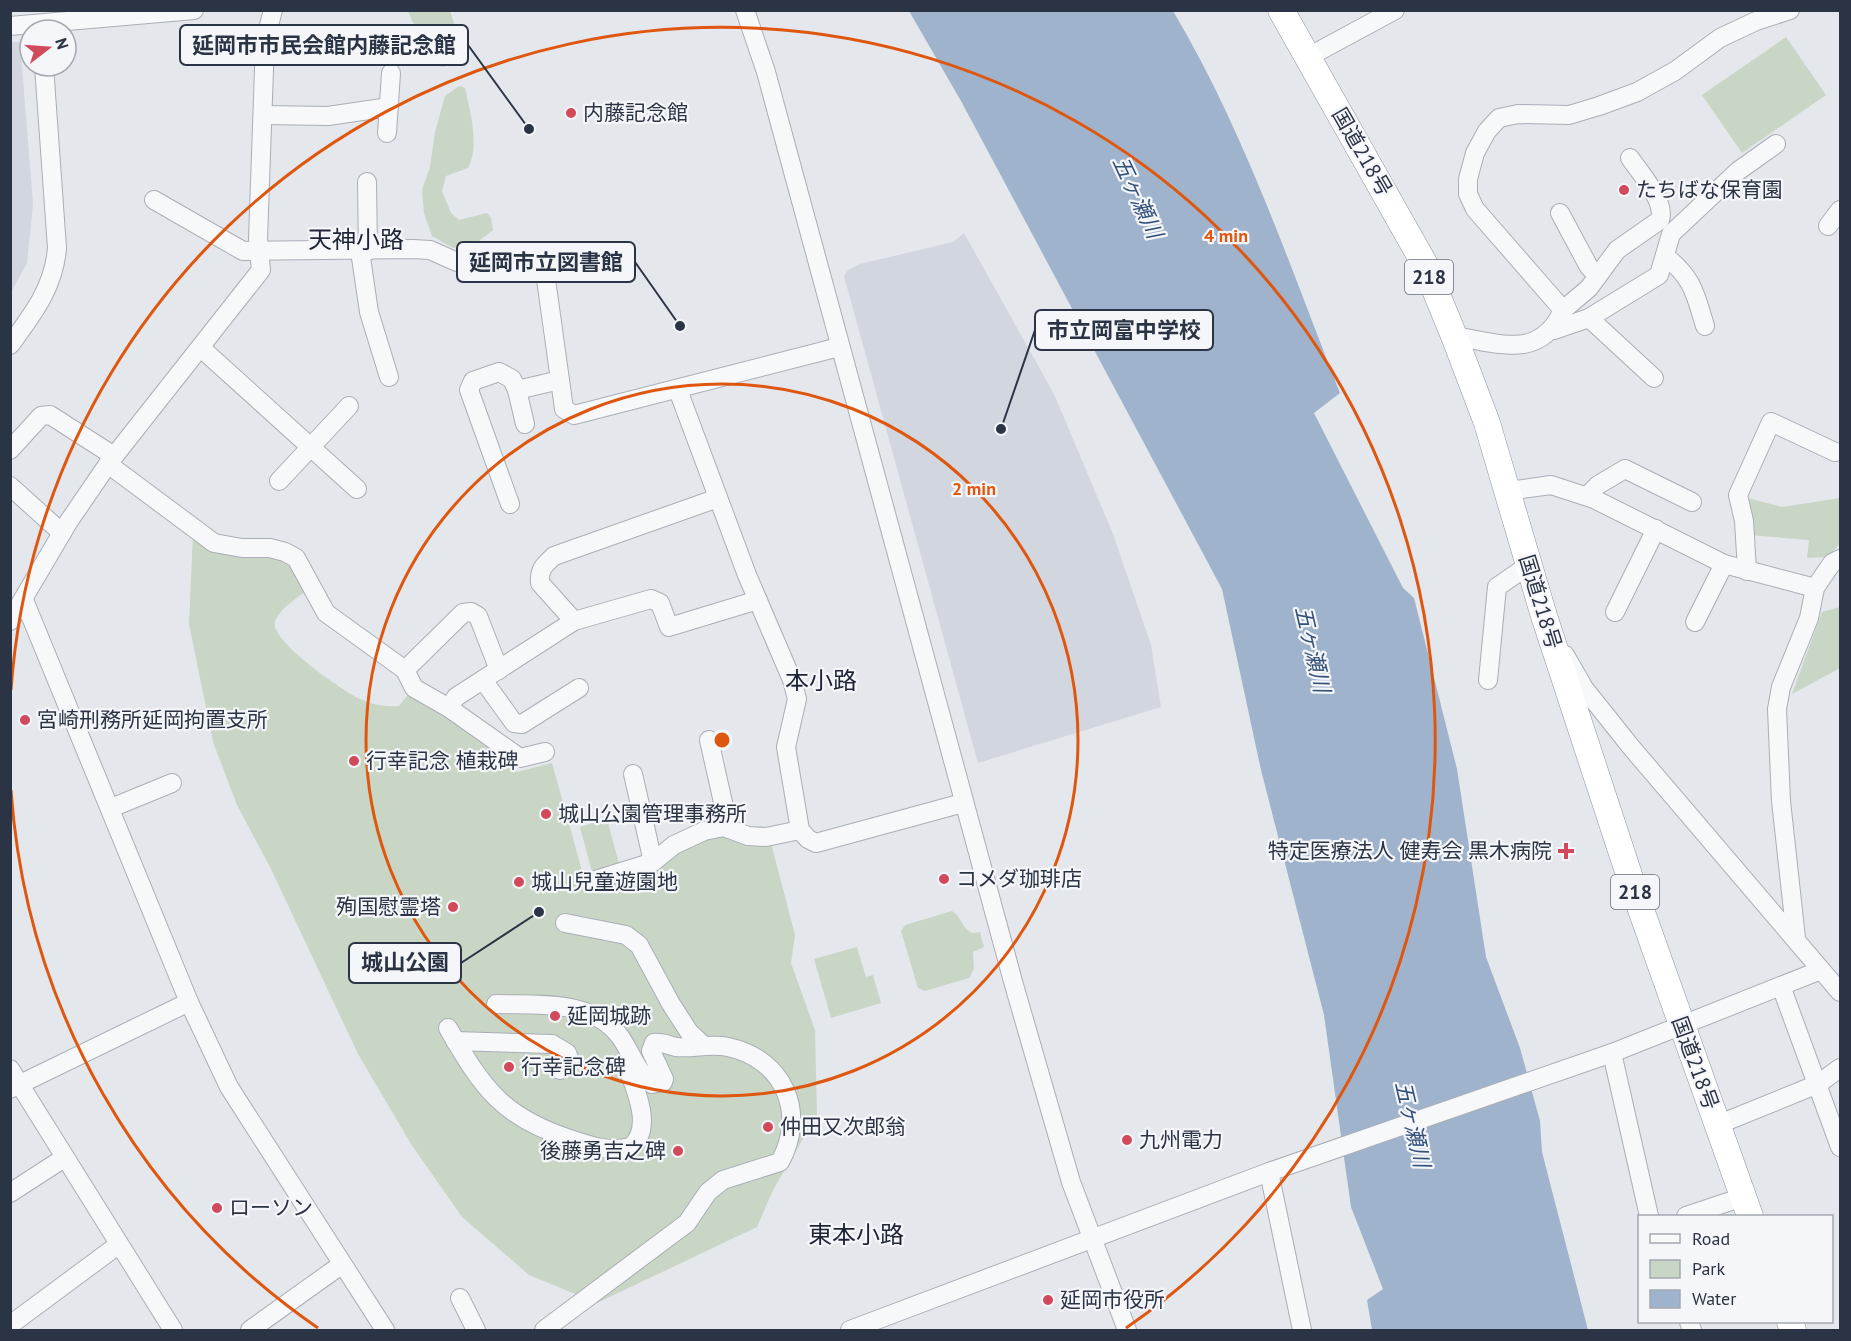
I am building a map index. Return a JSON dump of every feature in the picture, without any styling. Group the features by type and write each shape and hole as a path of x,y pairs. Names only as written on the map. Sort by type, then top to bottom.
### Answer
{"highway":[{"name":"国道218号","path":"1281,10 1424,263 1454,336 1487,423 1544,616 1581,729 1681,1025 1747,1207"}],"street":[{"path":"78,19 194,10"},
{"path":"10,621 62,533 111,460 261,270 265,41 273,10"},
{"path":"745,10 766,72 963,802 1071,1182 1127,1330"},
{"path":"1308,57 1395,10"},
{"path":"1563,310 1475,209 1468,194 1468,179 1475,153 1486,131 1499,118 1518,114 1569,115 1637,92 1675,71 1720,38 1756,21 1790,10"},
{"path":"387,133 391,73"},
{"path":"10,345 49,288 55,266 57,248 45,78"},
{"path":"263,115 328,116 389,107"},
{"path":"1454,336 1521,346 1554,330 1589,318 1659,275 1671,234 1738,171 1776,144"},
{"path":"1554,330 1563,310 1588,288 1617,250 1660,220 1662,213 1630,158"},
{"path":"367,182 364,251 369,312 389,377"},
{"path":"154,200 243,252 413,249 430,250 457,262 509,259 537,263 545,272 564,408 574,415 839,347"},
{"path":"1828,226 1840,210"},
{"path":"1560,213 1589,267 1597,275"},
{"path":"1665,256 1684,271 1696,295 1706,326"},
{"path":"1589,318 1654,378"},
{"path":"201,348 357,489"},
{"path":"510,504 469,390 473,381 499,372 512,379 525,424"},
{"path":"517,390 560,381"},
{"path":"678,390 758,600 792,680 797,699 786,747 800,831 816,843 963,802"},
{"path":"279,481 349,406"},
{"path":"10,450 41,416 50,415 111,460 214,543 242,548 270,548 296,558 326,613 405,670 414,688 449,708 520,758 545,752"},
{"path":"1747,571 1744,521 1738,495 1771,422 1836,452"},
{"path":"1587,496 1598,485 1625,469 1692,501"},
{"path":"1508,491 1551,485 1587,496 1724,564 1815,588"},
{"path":"10,486 62,533"},
{"path":"574,621 540,583 539,571 554,556 718,498"},
{"path":"1615,612 1656,529"},
{"path":"1796,938 1781,801 1777,709 1781,687 1809,618 1815,588 1838,558"},
{"path":"1695,622 1724,564"},
{"path":"1488,680 1497,587 1529,565"},
{"path":"449,708 456,697 574,621 651,599 660,603 669,627 758,600"},
{"path":"24,600 189,1002 229,1088 385,1330"},
{"path":"405,670 463,613 471,612 478,616 499,670"},
{"path":"1544,616 1584,688 1840,992"},
{"path":"483,680 514,723 522,724 579,688"},
{"path":"1581,729 1620,733"},
{"path":"709,740 729,829"},
{"path":"633,774 654,862"},
{"path":"111,808 172,783"},
{"path":"592,881 654,862 685,839 704,831 724,827 748,836 766,837 800,831"},
{"path":"565,923 626,935 639,945 671,1004 689,1032 703,1045"},
{"path":"859,1329 1269,1172 1612,1053 1821,970"},
{"path":"1781,986 1840,1147"},
{"path":"173,1330 13,1081 189,1002"},
{"path":"496,1004 589,1011 610,1024 626,1046 642,1077 652,1084 663,1082 664,1079 651,1051 654,1042 678,1047 703,1045 728,1047 753,1057 783,1083 792,1112 788,1147 780,1162 723,1180 708,1192 687,1224 544,1330"},
{"path":"560,1070 570,1061 567,1053 552,1044 451,1034 483,1086 519,1118 568,1139 617,1150 635,1143 640,1135 642,1114 623,1052 610,1024"},
{"path":"1612,1053 1648,1215"},
{"path":"1718,1125 1818,1084 1840,1068"},
{"path":"10,1193 64,1158"},
{"path":"1269,1172 1302,1330"},
{"path":"1693,1215 1747,1207"},
{"path":"10,1325 118,1245"},
{"path":"250,1330 341,1264"},
{"path":"460,1298 476,1330"}],"shaded area":[{"path":"11,42 18,42 18,78 23,78 33,204 27,263 11,292"},
{"path":"964,233 1054,394 1113,534 1151,645 1161,707 978,763 844,276 848,270 860,264 953,242"}],"green space":[{"path":"408,11 450,11 463,50 459,61 443,67 432,64 427,40 412,21"},
{"path":"1786,37 1826,95 1742,153 1702,95"},
{"path":"459,86 465,88 473,128 472,159 468,168 446,176 442,191 451,213 459,220 487,213 491,218 493,230 475,244 453,248 432,236 424,213 422,190 430,167 435,132 445,96"},
{"path":"1748,498 1782,507 1840,498 1840,544 1827,557 1807,558 1809,540 1749,535"},
{"path":"193,534 286,556 308,590 280,613 275,622 276,630 284,641 309,664 350,693 373,704 399,706 410,692 513,758 517,772 552,763 588,892 646,875 657,870 681,848 718,833 771,843 795,935 791,963 815,1030 817,1115 773,1190 757,1227 597,1303 529,1275 462,1217 411,1144 358,1054 271,869 237,805 213,742 189,624"},
{"path":"1840,607 1840,668 1792,694 1822,612"},
{"path":"607,819 619,864 592,872 580,827"},
{"path":"952,911 969,931 980,932 984,947 973,952 974,969 969,978 925,991 918,988 901,931 905,925"},
{"path":"857,947 866,977 873,975 881,1003 831,1018 814,959"}],"water":[{"name":"五ヶ瀬川","path":"909,11 1173,11 1198,56 1244,150 1340,393 1314,413 1403,588 1414,598 1457,769 1486,957 1520,1048 1540,1121 1542,1152 1588,1330 1372,1330 1367,1300 1383,1289 1351,1207 1324,1015 1261,770 1222,589 961,101"}],"place":[{"name":"内藤記念館","path":"571,113"},
{"name":"延岡市市民会館内藤記念館","path":"529,129"},
{"name":"たちばな保育園","path":"1624,190"},
{"name":"延岡市立図書館","path":"680,326"},
{"name":"市立岡富中学校","path":"1001,429"},
{"name":"宮崎刑務所延岡拘置支所","path":"25,720"},
{"name":"行幸記念 植栽碑","path":"354,761"},
{"name":"城山公園管理事務所","path":"546,814"},
{"name":"特定医療法人 健寿会 黒木病院","path":"1566,851"},
{"name":"コメダ珈琲店","path":"944,879"},
{"name":"城山兒童遊園地","path":"519,882"},
{"name":"殉国慰霊塔","path":"453,907"},
{"name":"城山公園","path":"539,912"},
{"name":"延岡城跡","path":"555,1016"},
{"name":"行幸記念碑","path":"509,1067"},
{"name":"仲田又次郎翁","path":"768,1127"},
{"name":"九州電力","path":"1127,1140"},
{"name":"後藤勇吉之碑","path":"678,1151"},
{"name":"ローソン","path":"217,1208"},
{"name":"延岡市役所","path":"1048,1300"}],"district":[{"name":"天神小路","path":"356,240"},
{"name":"本小路","path":"821,681"},
{"name":"東本小路","path":"856,1235"}]}
